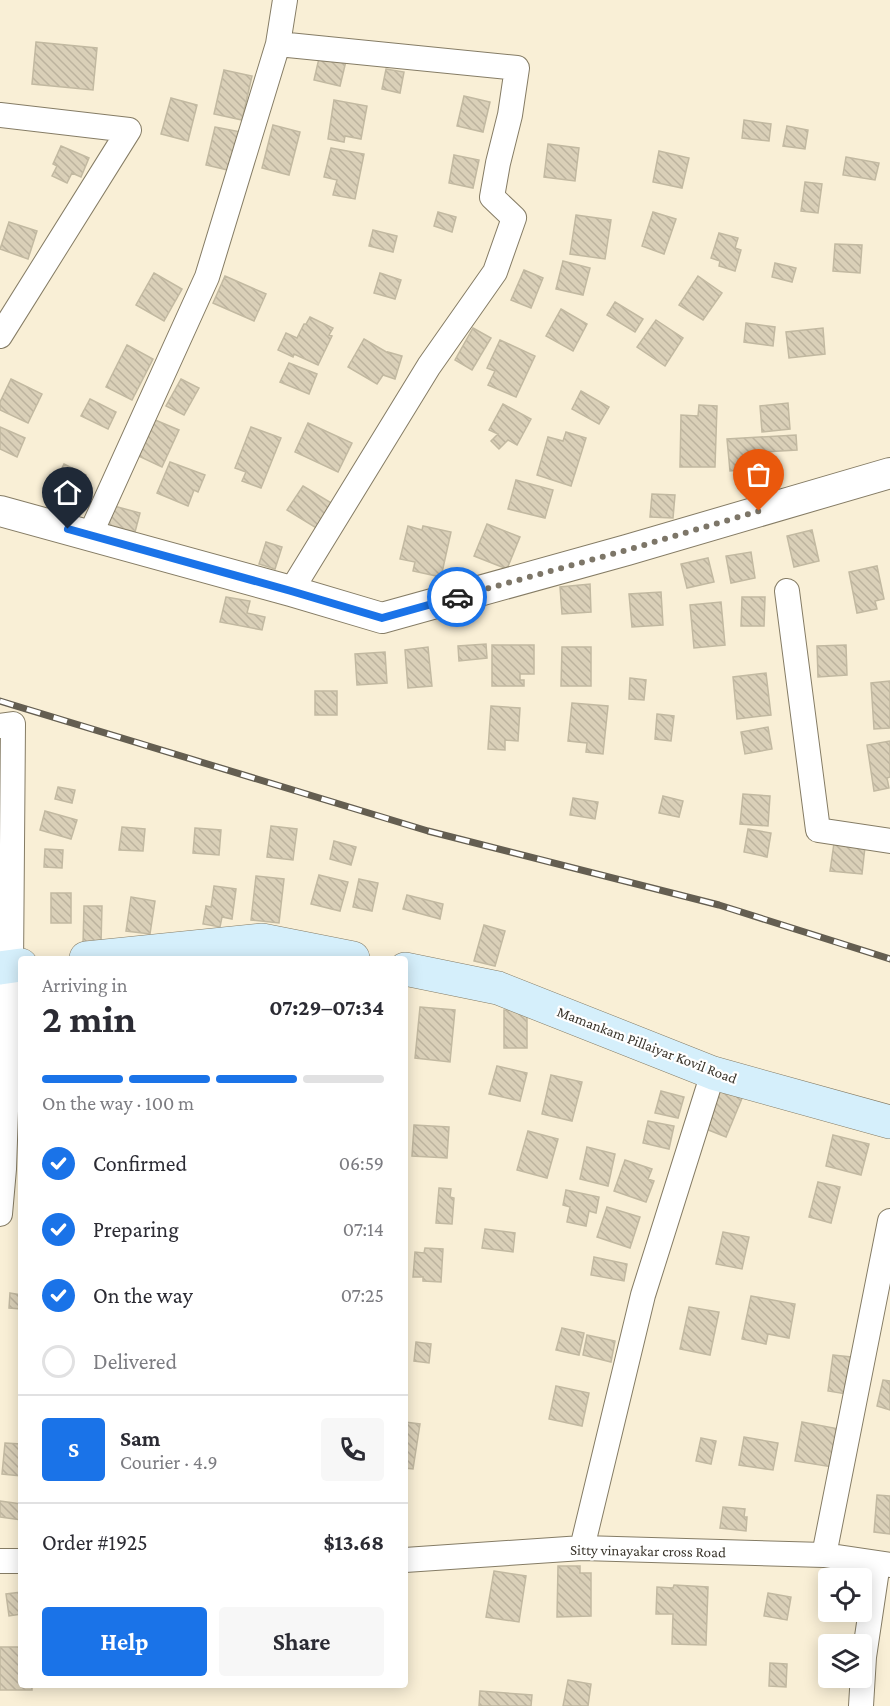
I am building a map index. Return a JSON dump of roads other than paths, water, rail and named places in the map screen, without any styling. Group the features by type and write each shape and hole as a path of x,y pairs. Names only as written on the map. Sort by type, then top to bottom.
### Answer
{"main road":[{"path":"125,956 260,949 332,956"},
{"name":"Mamankam Pillaiyar Kovil Road","path":"408,970 498,988 713,1073 890,1122"}],"street":[{"path":"90,535 207,277 278,44 285,0"},
{"path":"278,44 517,68 510,115 492,198 514,218 495,272 429,366 291,591"},
{"path":"0,115 129,130 0,336"},
{"path":"0,511 382,618 627,550 890,473"},
{"path":"787,591 818,830 890,842"},
{"path":"0,726 13,723 11,967 13,1169 0,1214"},
{"path":"582,1548 643,1295 713,1073"},
{"path":"824,1555 890,1221"},
{"name":"Sitty vinayakar cross Road","path":"408,1560 582,1548 824,1555 884,1564"},
{"path":"0,1561 18,1562"},
{"path":"861,1706 864,1657 884,1564"}],"railway":[{"path":"0,701 428,831 719,905 890,959"}]}
